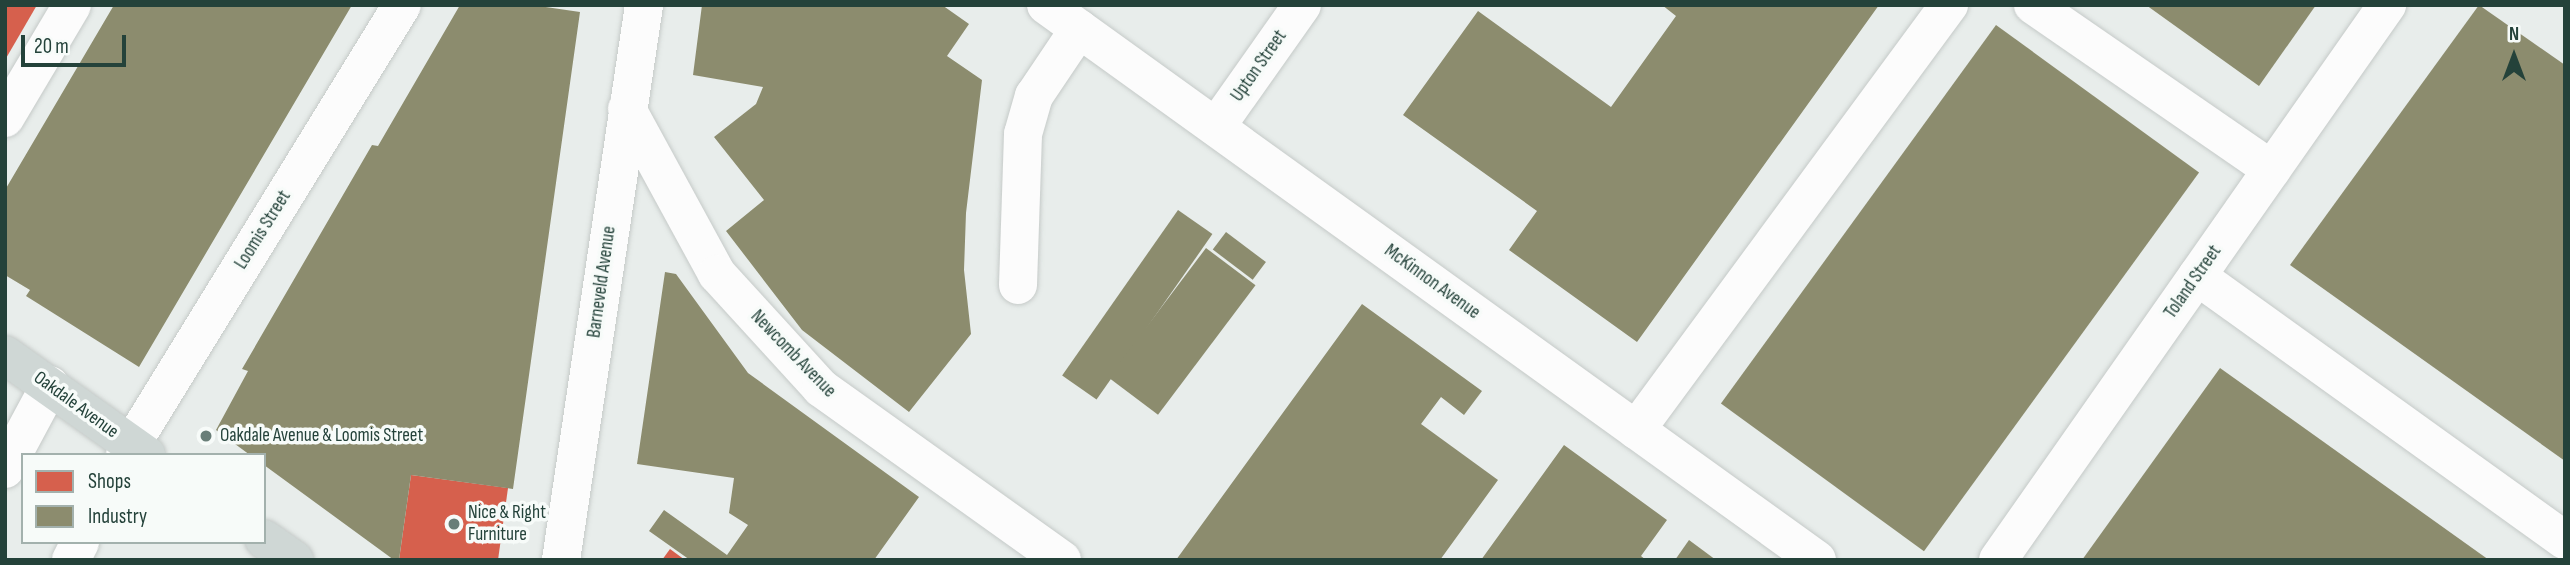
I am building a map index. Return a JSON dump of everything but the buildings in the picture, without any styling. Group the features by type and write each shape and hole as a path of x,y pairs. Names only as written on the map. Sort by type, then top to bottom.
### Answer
{"main road":[{"name":"Oakdale Avenue","path":"5,355 50,384 134,451"},
{"path":"266,540 294,560"}],"street":[{"path":"5,118 72,5"},
{"name":"Loomis Street","path":"134,451 402,5"},
{"name":"Barneveld Avenue","path":"561,560 644,5"},
{"name":"McKinnon Avenue","path":"1046,5 1817,560"},
{"name":"Upton Street","path":"1216,127 1302,5"},
{"path":"1636,430 1949,5"},
{"path":"2033,5 2272,170"},
{"name":"Toland Street","path":"1998,560 2387,5"},
{"path":"1018,285 1023,134 1034,96 1079,29"},
{"name":"Newcomb Avenue","path":"627,109 717,274 821,388 1062,560"},
{"path":"2197,276 2565,540"},
{"path":"5,469 50,384"},
{"path":"71,560 79,544"}],"place":[{"name":"Oakdale Avenue & Loomis Street","path":"206,436"},
{"name":"Nice & Right Furniture","path":"454,524"}]}
